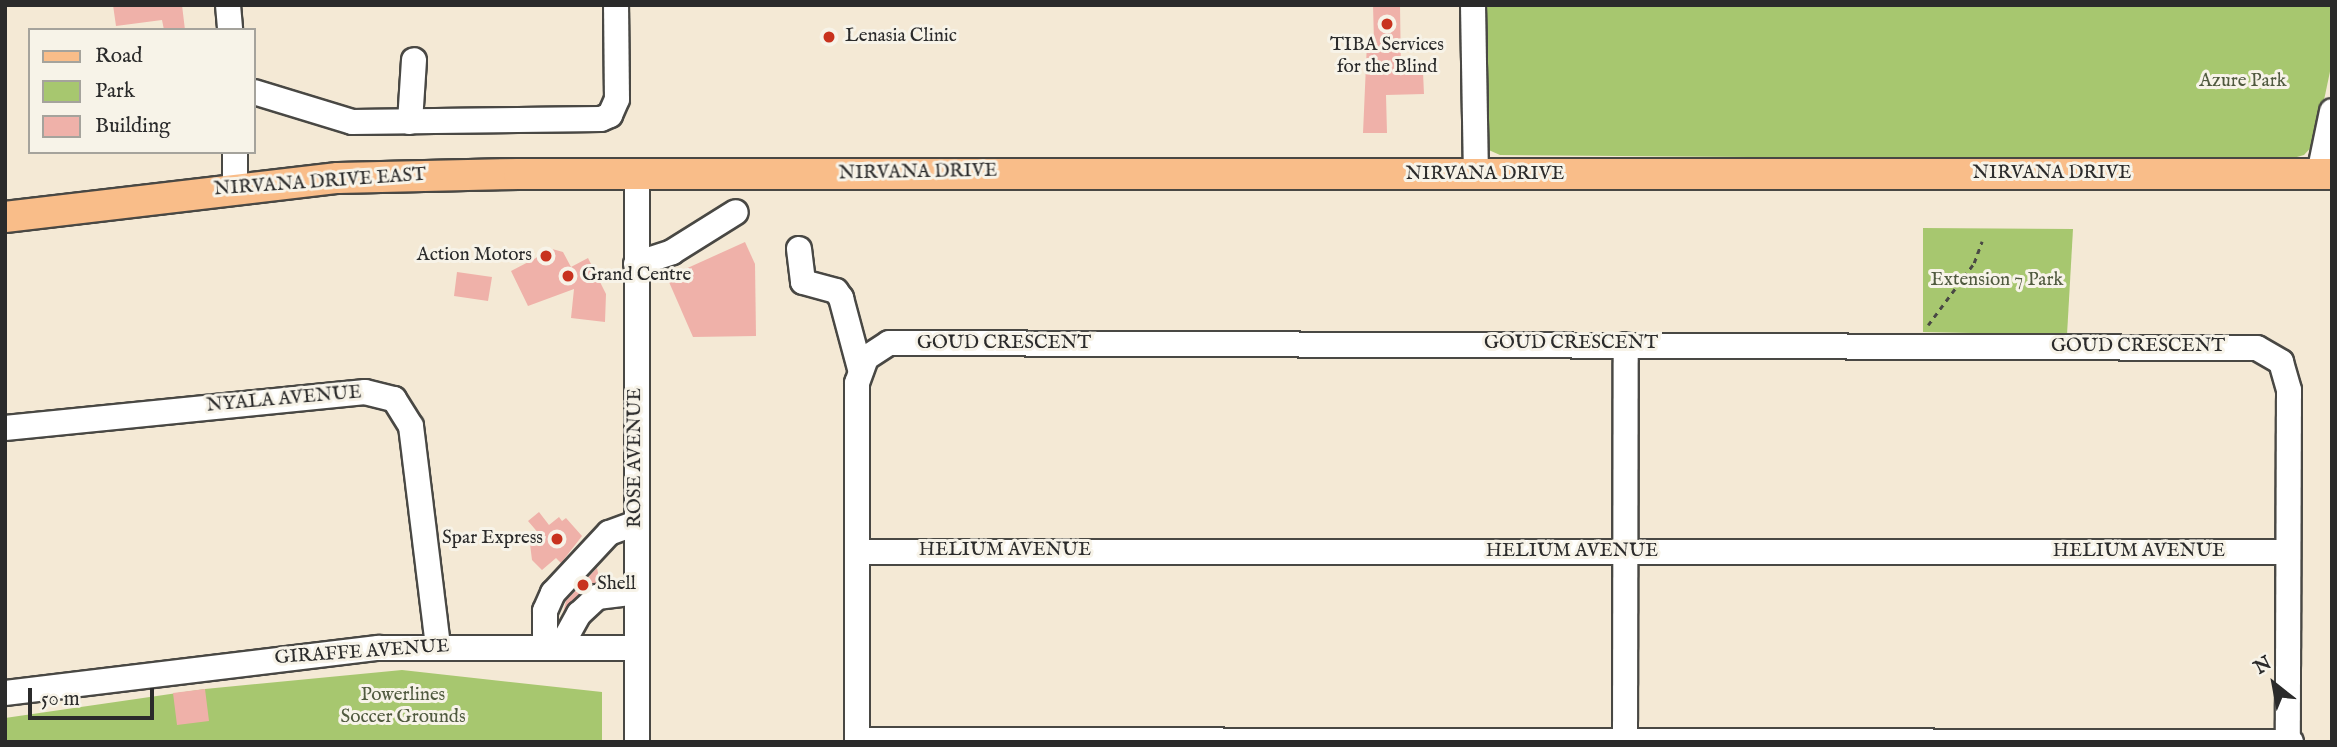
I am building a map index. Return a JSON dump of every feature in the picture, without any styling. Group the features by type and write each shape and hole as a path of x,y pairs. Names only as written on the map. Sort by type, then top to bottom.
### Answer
{"main road":[{"name":"NIRVANA DRIVE","path":"637,175 2325,174"},
{"name":"NIRVANA DRIVE EAST","path":"5,217 235,187 338,178 637,175"}],"street":[{"path":"228,5 230,28"},
{"path":"256,93 352,122 590,121 610,115 617,99 616,5"},
{"path":"1473,5 1475,174"},
{"path":"410,122 414,60"},
{"path":"2325,174 2332,111"},
{"path":"235,154 235,187"},
{"name":"ROSE AVENUE","path":"637,175 637,742"},
{"path":"636,264 672,252 736,212"},
{"path":"799,249 803,282 836,291 841,298 860,369 857,741 2289,741"},
{"name":"GOUD CRESCENT","path":"860,369 875,348 888,343 2257,348 2274,354 2286,372 2289,390 2285,552 2289,741"},
{"path":"1625,740 1626,345"},
{"name":"NYALA AVENUE","path":"5,428 365,392 394,399 411,426 438,645"},
{"path":"553,648 545,611 553,593 609,533 636,523"},
{"name":"HELIUM AVENUE","path":"858,552 2285,552"},
{"path":"553,648 579,614 597,597 636,592"},
{"name":"GIRAFFE AVENUE","path":"5,693 332,652 438,645 637,649"}],"path":[{"path":"1924,346 1929,320 1974,263 1982,241"}],"green space":[{"name":"Azure Park","path":"1478,5 2332,5 2332,62 2315,143 2304,155 2282,161 1500,155 1482,147"},
{"name":"Extension 7 Park","path":"1923,228 2073,229 2067,335 1923,332"},
{"name":"Powerlines Soccer Grounds","path":"402,670 602,692 602,742 5,742 5,718 205,689"}],"building":[{"path":"113,5 182,5 185,28 164,28 162,20 116,26"},
{"path":"1373,5 1400,5 1401,72 1423,72 1424,94 1386,95 1387,133 1363,133 1367,42 1374,42"},
{"path":"745,242 755,264 756,336 693,337 669,282 672,275"},
{"path":"545,247 563,252 571,267 588,258 606,294 605,322 571,318 574,289 528,306 511,271 536,258"},
{"path":"457,272 492,277 488,301 454,296"},
{"name":"Spar Express","path":"539,512 549,525 559,517 562,521 566,518 582,536 561,563 556,558 542,570 532,560 530,544 540,535 528,521"},
{"path":"597,568 600,582 587,586 563,613 566,601"},
{"path":"205,689 209,721 177,725 173,693"}],"place":[{"name":"TIBA Services for the Blind","path":"1387,24"},
{"name":"Lenasia Clinic","path":"829,37"},
{"name":"Action Motors","path":"546,256"},
{"name":"Grand Centre","path":"568,276"},
{"name":"Spar Express","path":"557,539"},
{"name":"Shell","path":"583,585"}]}
